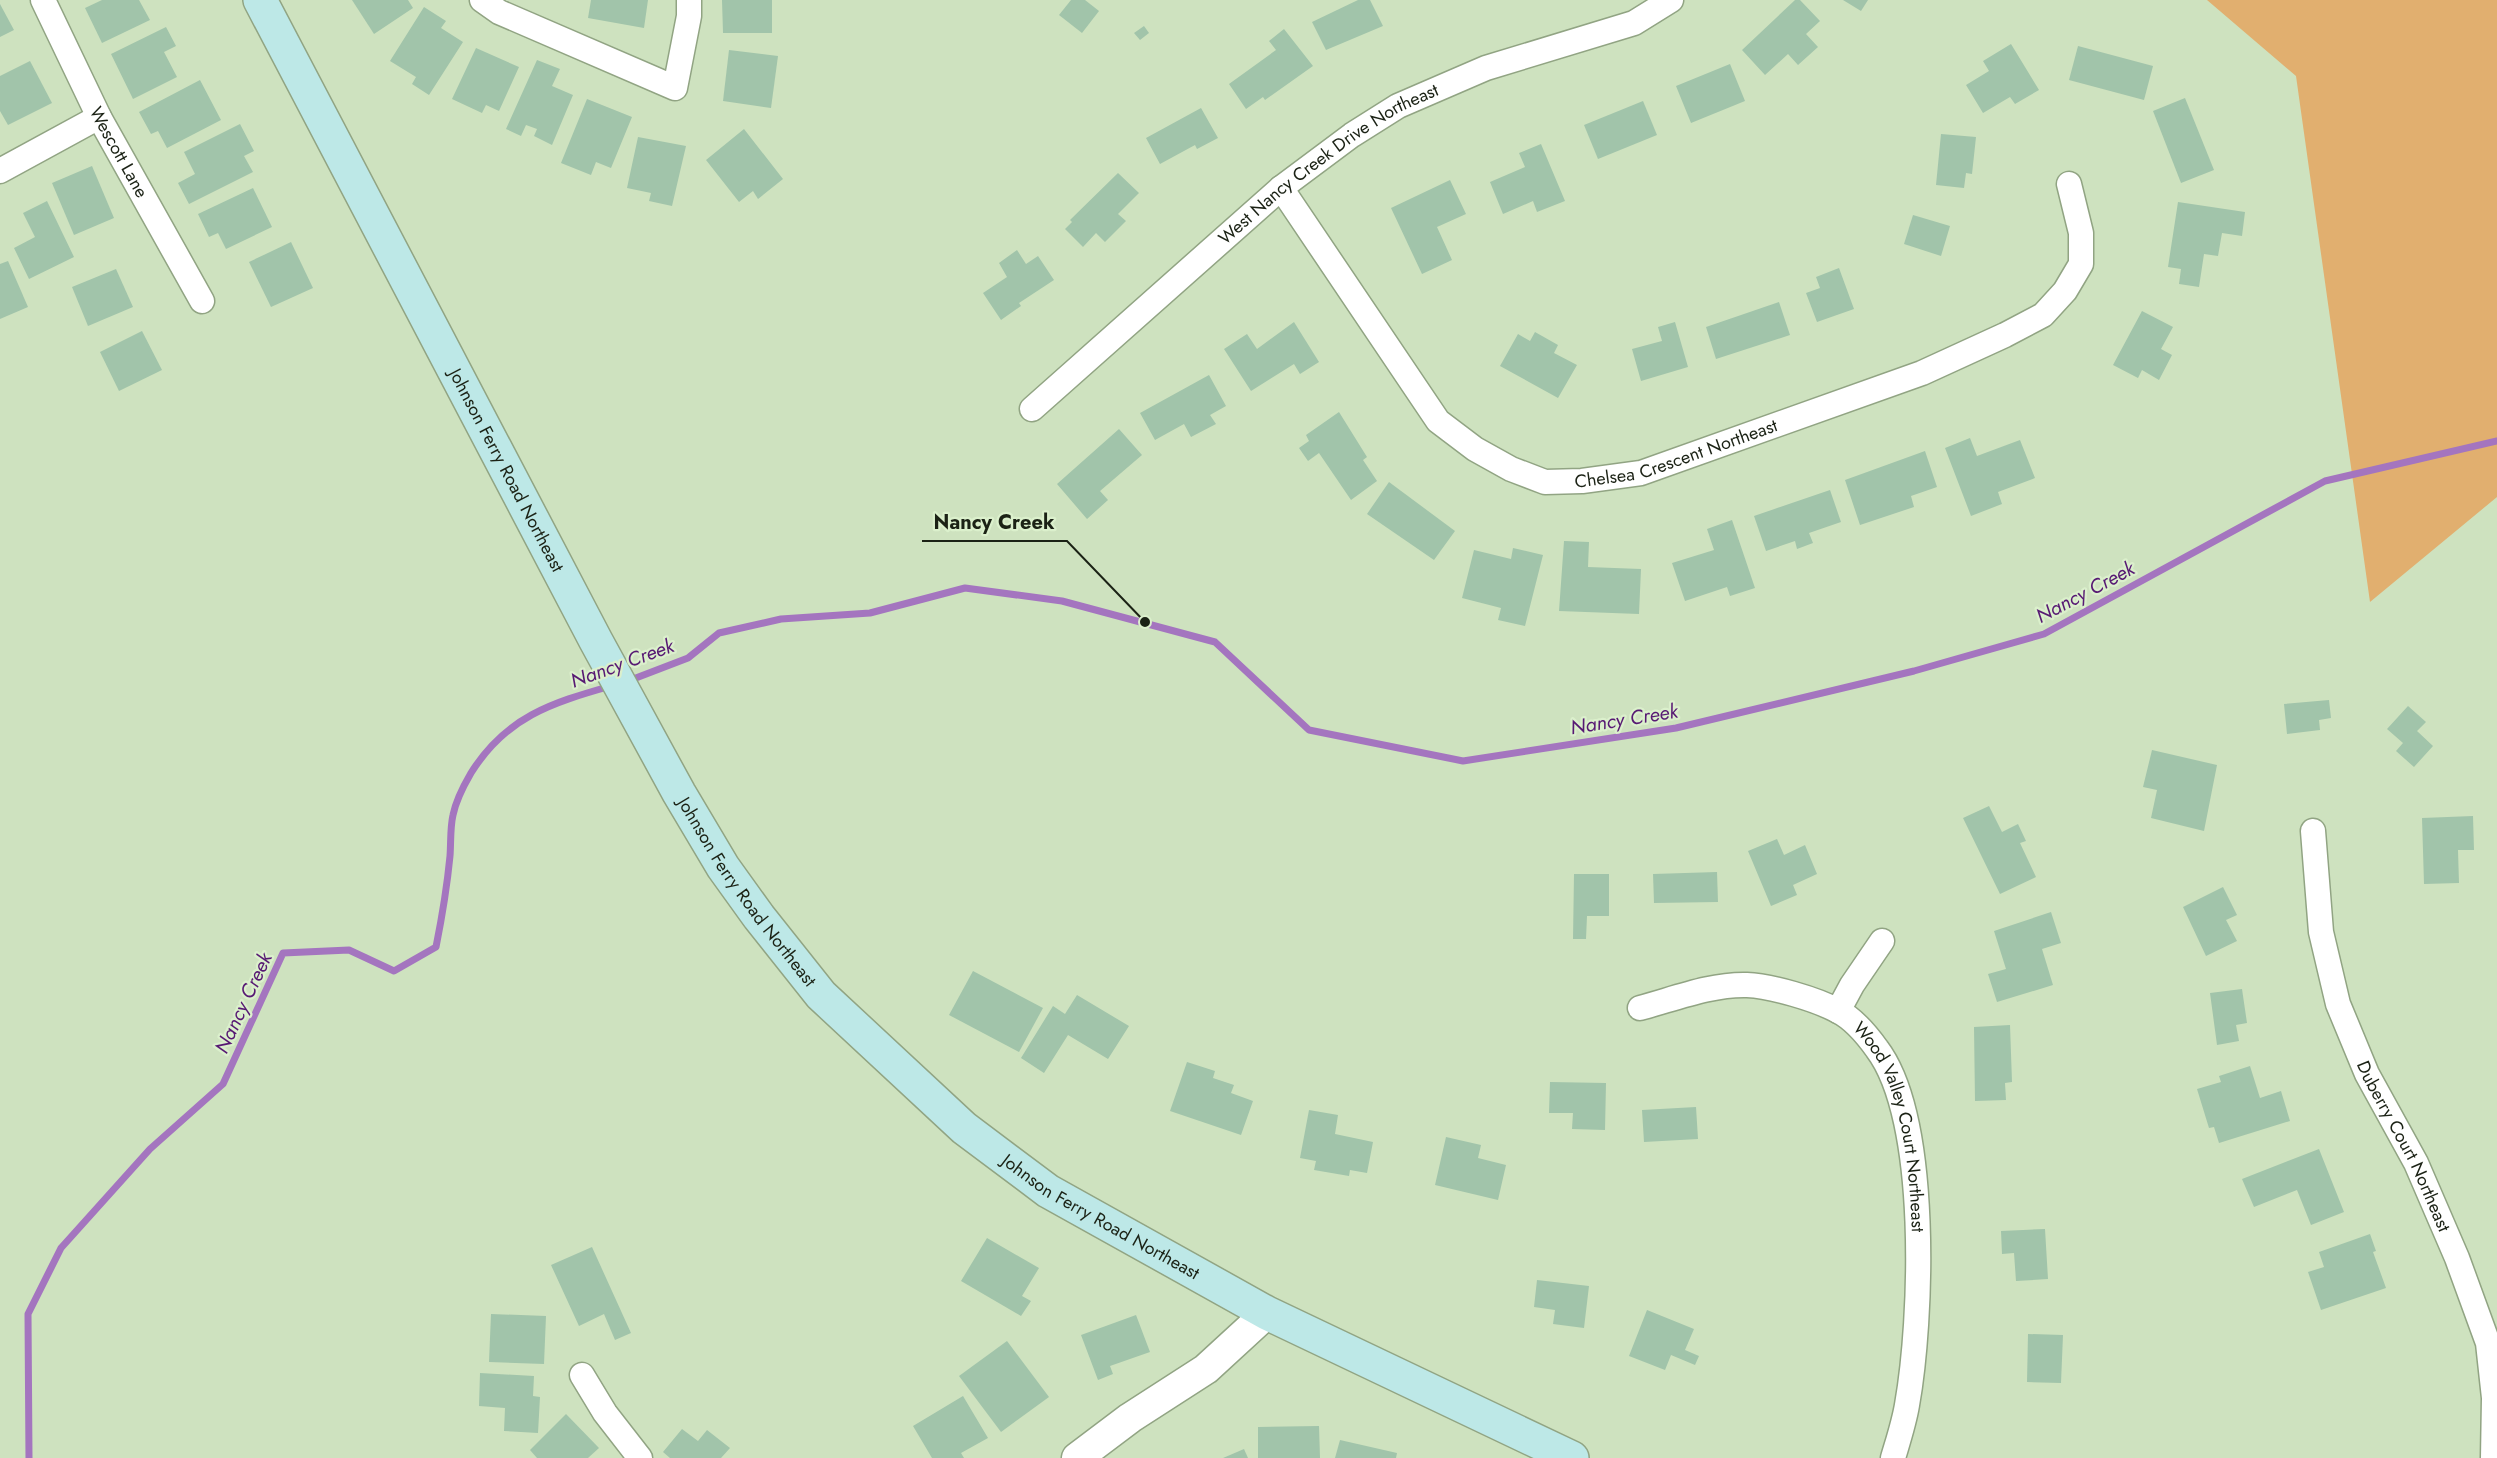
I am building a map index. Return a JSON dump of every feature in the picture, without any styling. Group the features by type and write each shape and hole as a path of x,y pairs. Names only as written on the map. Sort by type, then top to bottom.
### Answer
{"main road":[{"name":"Johnson Ferry Road Northeast","path":"260,0 636,715 723,867 759,917 821,995 964,1128 1048,1191 1267,1312 1572,1458"}],"street":[{"name":"Wescott Lane","path":"43,0 99,117 202,301"},
{"path":"482,0 500,12 675,88 689,16 689,0"},
{"name":"West Nancy Creek Drive Northeast","path":"1032,409 1281,188 1352,135 1398,106 1486,68 1634,22 1671,0"},
{"path":"0,171 99,117"},
{"name":"Chelsea Crescent Northeast","path":"1281,188 1438,421 1475,449 1511,469 1545,482 1582,481 1641,473 1922,373 2043,315 2065,291 2081,264 2082,233 2069,184"},
{"name":"Duberry Court Northeast","path":"2313,831 2321,932 2338,1004 2367,1074 2416,1163 2457,1258 2488,1343 2494,1398 2493,1458"},
{"path":"1838,1011 1852,985 1882,941"},
{"name":"Wood Valley Court Northeast","path":"1640,1008 1719,986 1747,985 1782,991 1838,1011 1859,1026 1879,1050 1892,1074 1902,1109 1911,1155 1918,1216 1918,1312 1907,1407 1893,1458"},
{"path":"1077,1458 1130,1418 1206,1369 1267,1312"},
{"path":"582,1375 605,1413 640,1458"}],"shaded area":[{"path":"2207,0 2497,0 2497,497 2370,602 2296,76"}],"building":[{"path":"102,0 139,0 150,20 102,43 85,8"},
{"path":"352,0 408,0 413,8 374,34"},
{"path":"591,0 648,0 644,28 588,18"},
{"path":"722,0 772,0 772,33 723,33"},
{"path":"1071,0 1085,0 1099,11 1082,33 1059,15"},
{"path":"1358,0 1370,0 1383,26 1326,50 1312,22"},
{"path":"1795,0 1800,0 1820,21 1806,34 1818,47 1798,65 1788,54 1765,75 1742,50"},
{"path":"1843,0 1868,0 1861,11"},
{"path":"0,4 14,30 0,37"},
{"path":"424,7 446,21 441,28 463,42 429,95 412,84 416,77 390,61"},
{"path":"1144,26 1149,33 1140,40 1134,33"},
{"path":"166,27 176,46 164,52 177,77 133,99 111,54"},
{"path":"1284,29 1313,66 1265,100 1263,97 1246,109 1229,84 1276,50 1269,41"},
{"path":"2011,44 2039,90 2015,104 2010,97 1983,113 1966,85 1989,71 1983,61"},
{"path":"2078,46 2153,66 2144,100 2069,80"},
{"path":"476,48 519,67 499,111 486,105 482,113 452,99"},
{"path":"729,50 778,56 771,108 723,101"},
{"path":"537,60 560,69 552,86 573,95 552,145 534,136 537,129 526,125 521,136 506,129"},
{"path":"30,61 52,103 8,125 0,111 0,76"},
{"path":"1730,64 1745,101 1691,123 1676,86"},
{"path":"200,80 221,120 167,148 158,131 151,134 139,112"},
{"path":"2185,98 2214,170 2181,183 2153,111"},
{"path":"587,99 632,117 611,168 596,162 591,175 561,163"},
{"path":"1643,101 1657,135 1598,159 1584,125"},
{"path":"1201,108 1218,138 1197,149 1195,145 1160,164 1146,138"},
{"path":"240,124 254,151 244,156 253,172 189,204 178,183 195,174 184,152"},
{"path":"744,129 783,179 758,199 753,191 739,202 706,160"},
{"path":"1941,134 1976,137 1972,174 1966,173 1964,188 1936,185"},
{"path":"638,137 686,146 672,206 649,201 651,193 627,188"},
{"path":"1541,144 1565,201 1537,212 1533,201 1503,214 1490,182 1525,167 1519,153"},
{"path":"92,166 114,218 74,235 52,183"},
{"path":"1118,173 1139,193 1118,214 1126,221 1105,242 1096,233 1083,247 1065,229 1072,222 1070,220"},
{"path":"1450,180 1466,214 1437,227 1452,260 1422,274 1391,208"},
{"path":"253,188 272,227 226,249 218,233 209,237 198,214"},
{"path":"47,201 74,257 29,279 14,248 35,237 23,213"},
{"path":"2178,202 2245,212 2242,236 2222,233 2218,256 2204,254 2199,287 2179,284 2181,269 2168,267"},
{"path":"1913,215 1950,226 1941,256 1904,244"},
{"path":"291,242 313,288 271,307 249,262"},
{"path":"1017,250 1026,264 1038,256 1054,280 1019,303 1021,306 1001,320 983,293 1007,277 999,263"},
{"path":"8,261 28,307 0,319 0,264"},
{"path":"1839,268 1854,309 1817,322 1806,293 1820,288 1816,277"},
{"path":"116,269 133,307 88,326 72,287"},
{"path":"1779,302 1790,335 1716,359 1706,327"},
{"path":"2142,311 2173,327 2161,349 2172,355 2159,380 2142,370 2138,378 2113,365"},
{"path":"1294,322 1319,362 1300,374 1294,364 1251,391 1224,349 1247,334 1257,349"},
{"path":"1675,322 1688,367 1641,381 1632,349 1662,341 1658,327"},
{"path":"142,331 162,370 119,391 100,352"},
{"path":"1535,332 1558,345 1554,353 1577,365 1558,398 1500,366 1518,334 1530,341"},
{"path":"1209,375 1226,406 1210,415 1216,424 1191,437 1184,424 1155,440 1140,413"},
{"path":"1339,412 1367,457 1363,460 1377,481 1351,500 1319,453 1308,461 1299,448 1309,441 1306,435"},
{"path":"1119,429 1142,455 1100,491 1108,500 1087,519 1057,484"},
{"path":"1970,438 1977,456 2020,440 2035,478 1998,492 2002,504 1971,516 1945,448"},
{"path":"1925,451 1937,487 1911,496 1914,507 1860,525 1845,480"},
{"path":"1389,482 1455,531 1434,560 1367,514"},
{"path":"1830,490 1841,522 1809,533 1813,543 1797,549 1795,541 1766,551 1754,516"},
{"path":"1732,520 1755,588 1730,596 1727,587 1685,601 1672,563 1714,550 1707,529"},
{"path":"1564,541 1589,542 1588,567 1641,569 1639,614 1559,611"},
{"path":"1513,548 1543,555 1525,626 1498,620 1501,608 1462,598 1474,550 1511,559"},
{"path":"2329,700 2331,718 2319,720 2320,730 2287,734 2284,704"},
{"path":"2408,706 2426,722 2417,731 2433,746 2414,767 2396,751 2403,743 2387,729"},
{"path":"2152,750 2217,765 2204,831 2151,818 2157,790 2143,787"},
{"path":"1989,806 2002,832 2018,824 2026,841 2020,843 2036,877 2000,894 1963,818"},
{"path":"2473,816 2474,850 2458,850 2459,883 2424,884 2422,818"},
{"path":"1777,839 1784,855 1805,845 1817,874 1793,885 1797,895 1771,906 1748,851"},
{"path":"1717,872 1718,902 1654,903 1653,874"},
{"path":"1574,874 1609,874 1609,916 1587,916 1586,939 1573,939"},
{"path":"2223,887 2237,915 2226,920 2237,941 2206,956 2183,907"},
{"path":"2051,912 2061,943 2042,949 2053,985 1997,1002 1988,974 2006,969 1994,931"},
{"path":"973,971 1043,1008 1019,1052 949,1015"},
{"path":"2242,989 2247,1023 2236,1025 2239,1041 2217,1045 2210,993"},
{"path":"1077,995 1129,1026 1108,1059 1068,1035 1044,1073 1021,1058 1053,1006 1065,1014"},
{"path":"2010,1025 2012,1082 2005,1083 2006,1100 1975,1101 1974,1027"},
{"path":"1187,1062 1215,1071 1213,1078 1234,1085 1231,1093 1253,1101 1241,1135 1170,1111"},
{"path":"2250,1066 2260,1098 2281,1091 2290,1121 2219,1143 2214,1127 2209,1128 2197,1089 2221,1082 2219,1076"},
{"path":"1550,1082 1606,1083 1605,1130 1572,1129 1573,1113 1549,1113"},
{"path":"1696,1107 1698,1139 1644,1142 1642,1110"},
{"path":"1309,1110 1338,1115 1335,1134 1373,1142 1367,1173 1350,1170 1349,1176 1314,1170 1316,1161 1300,1158"},
{"path":"1446,1137 1481,1145 1478,1158 1506,1165 1498,1200 1435,1185"},
{"path":"2319,1149 2344,1212 2311,1225 2297,1190 2254,1207 2242,1179"},
{"path":"2045,1229 2048,1279 2016,1281 2014,1253 2002,1254 2001,1231"},
{"path":"2370,1234 2376,1251 2373,1252 2386,1288 2321,1310 2308,1272 2324,1267 2319,1252"},
{"path":"987,1238 1039,1268 1022,1296 1031,1301 1021,1316 961,1281"},
{"path":"592,1247 631,1333 615,1340 604,1314 579,1326 551,1265"},
{"path":"1537,1280 1589,1286 1584,1328 1553,1324 1555,1310 1534,1307"},
{"path":"1647,1310 1694,1329 1685,1350 1699,1356 1695,1365 1671,1355 1665,1370 1629,1356"},
{"path":"491,1314 546,1316 544,1364 489,1362"},
{"path":"1136,1315 1150,1352 1110,1366 1113,1374 1098,1380 1081,1335"},
{"path":"2028,1334 2063,1335 2061,1383 2027,1382"},
{"path":"1007,1341 1049,1397 1001,1432 959,1376"},
{"path":"480,1373 534,1376 533,1396 540,1397 538,1433 504,1431 505,1408 479,1406"},
{"path":"963,1396 988,1438 961,1453 964,1458 932,1458 913,1426"},
{"path":"566,1414 599,1448 588,1458 537,1458 530,1450"},
{"path":"1319,1426 1320,1458 1258,1458 1258,1427"},
{"path":"682,1429 698,1441 707,1430 730,1448 721,1458 670,1458 663,1452"},
{"path":"1340,1440 1397,1453 1396,1458 1335,1458"},
{"path":"1244,1449 1248,1458 1223,1458"}],"waterway":[{"name":"Nancy Creek","path":"628,681 688,658 719,633 781,619 870,613 965,588 1062,601 1215,642 1309,730 1463,761 1676,728 1914,671 2044,634 2325,481 2497,441"},
{"name":"Nancy Creek","path":"29,1458 28,1314 61,1248 150,1149 223,1084 283,953 349,950 394,971 436,947 450,856 453,815 458,798 471,773 499,738 515,725 550,706 611,686"}],"place":[{"name":"Nancy Creek","path":"1145,622"}]}
